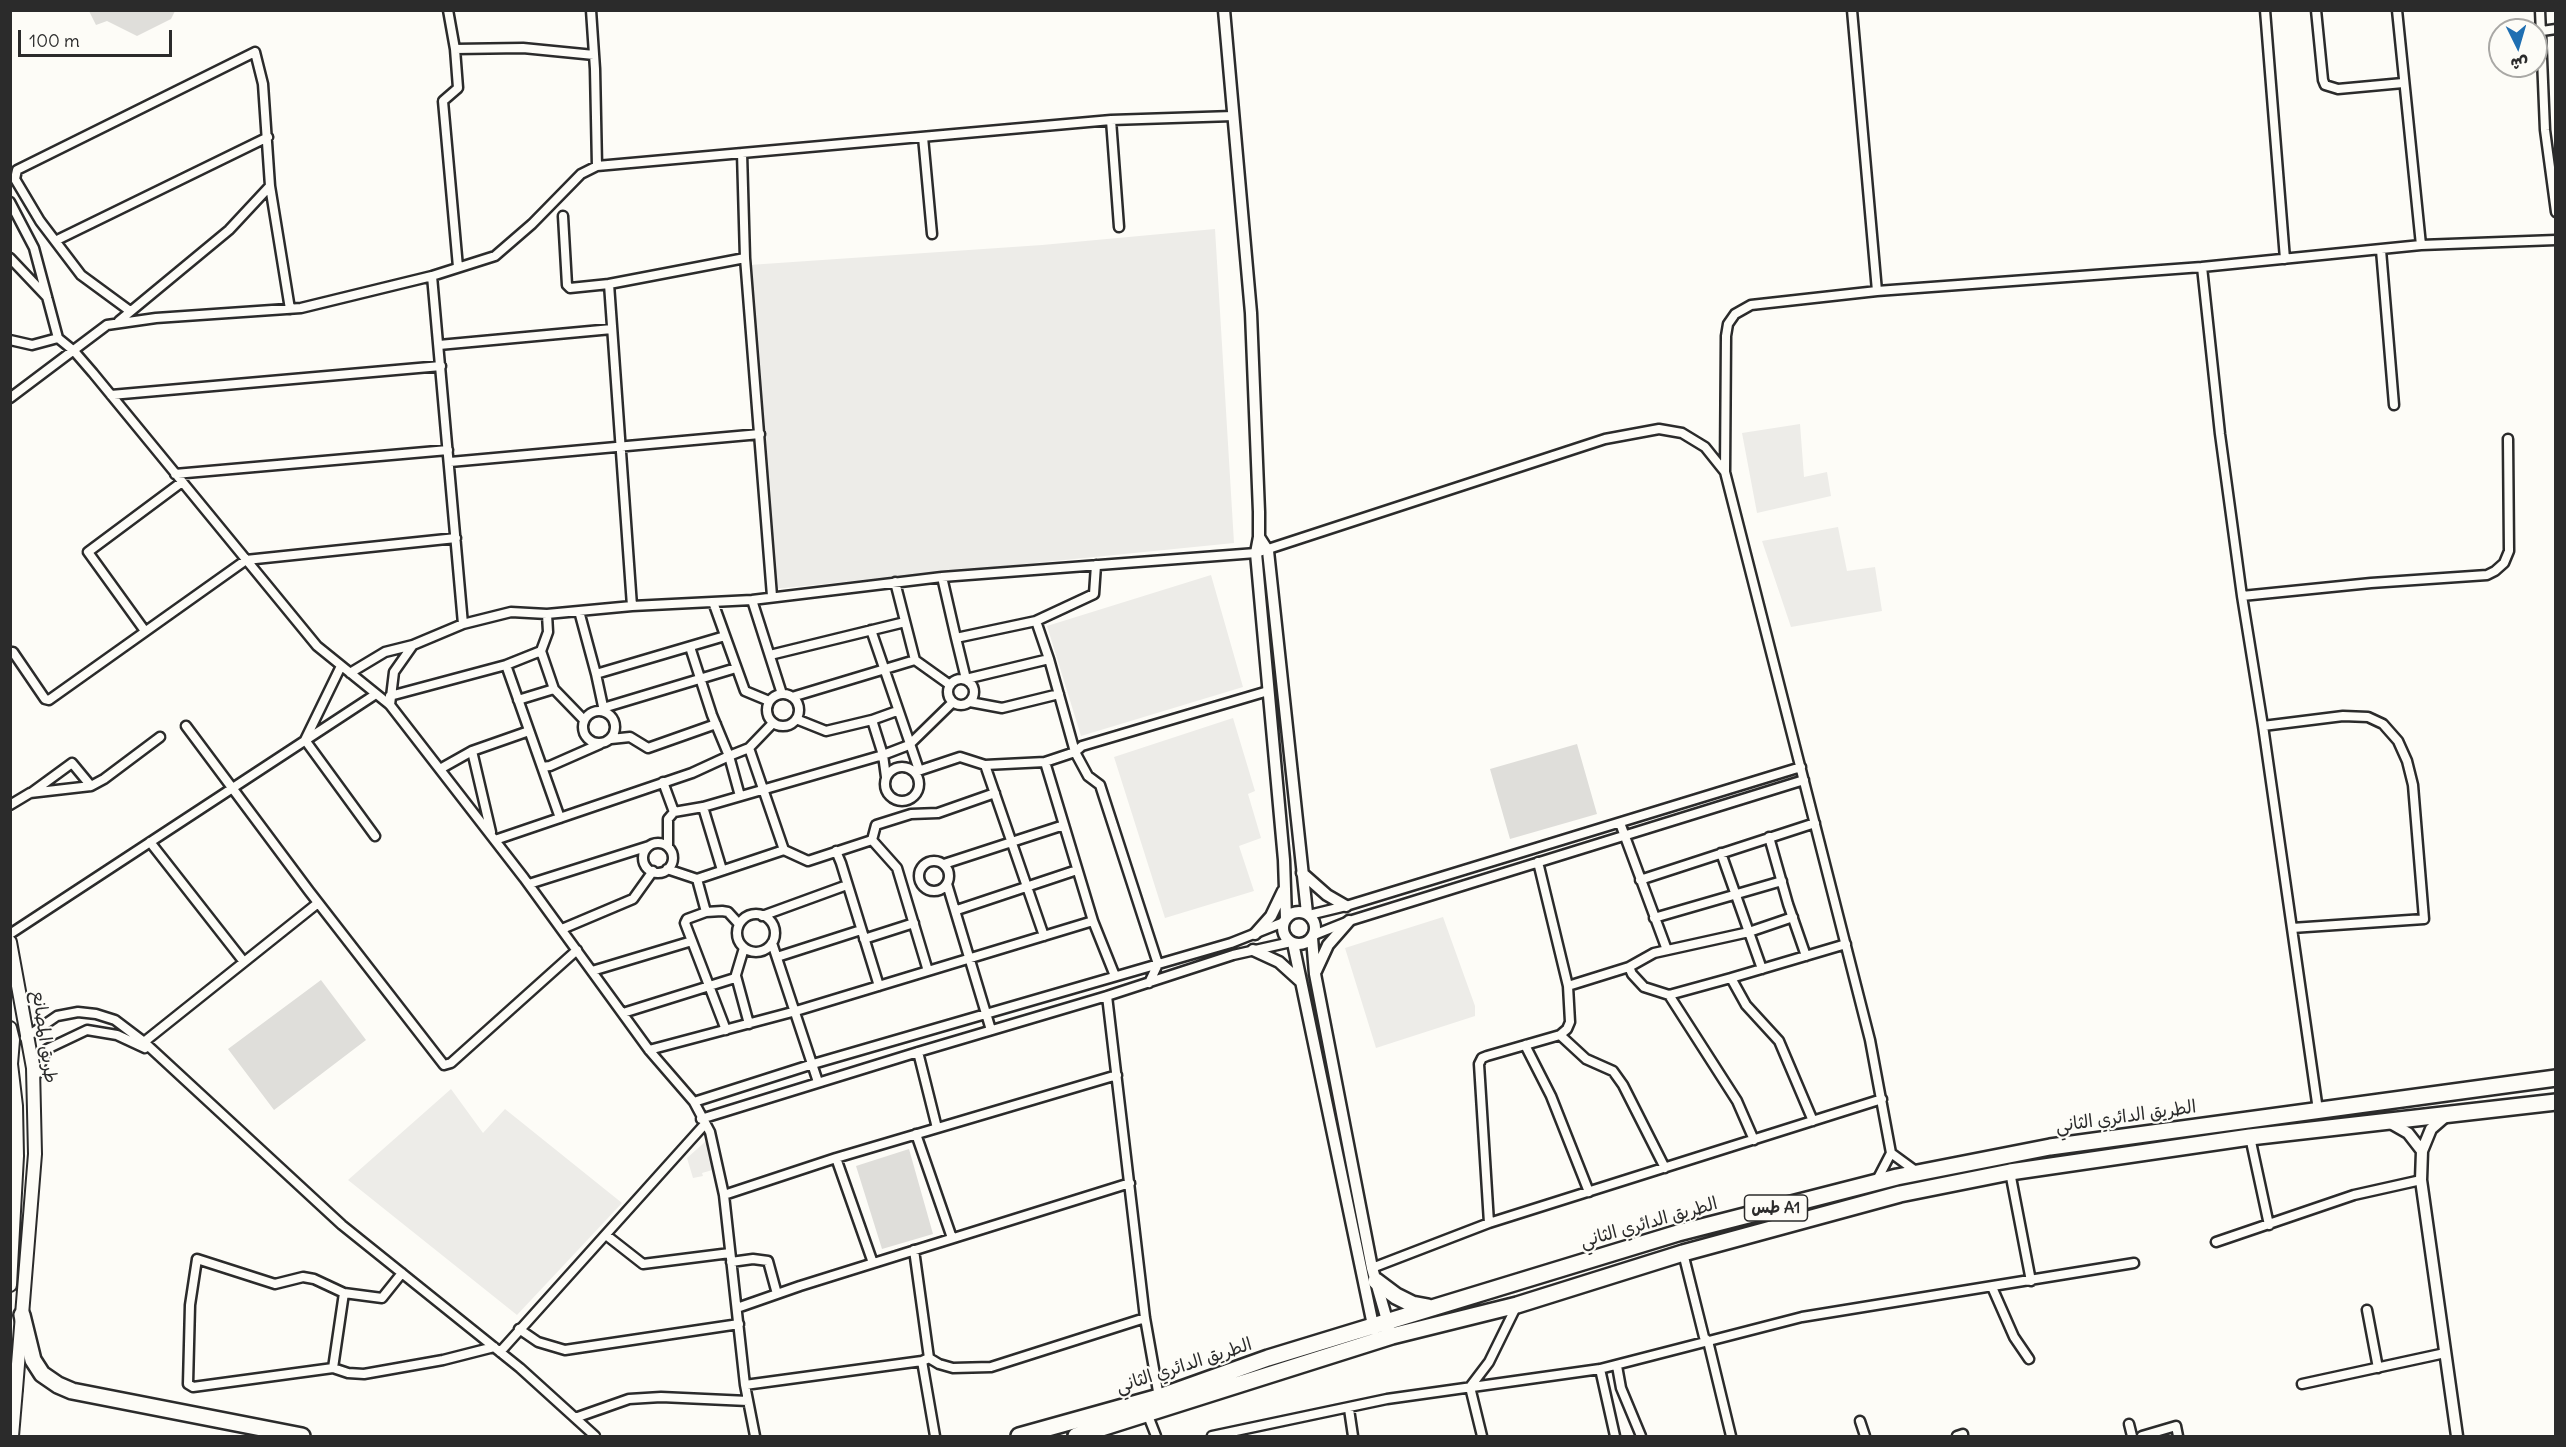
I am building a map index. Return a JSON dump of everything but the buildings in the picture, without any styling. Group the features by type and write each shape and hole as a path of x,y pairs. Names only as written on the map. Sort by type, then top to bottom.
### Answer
{"highway":[{"name":"الطريق الدائري الثاني","path":"1019,1437 1160,1397 1268,1358 1678,1233 1876,1182 2050,1147 2556,1078"},
{"name":"الطريق الدائري الثاني","path":"1077,1437 1385,1339 1517,1305 1683,1253 1900,1194 2010,1172 2250,1137 2556,1102"},
{"path":"1374,1274 1396,1296 1412,1304 1431,1308"},
{"path":"22,1315 33,1360 42,1374 58,1386 72,1391 302,1437"},
{"path":"11,1436 19,1437"}],"main road":[{"name":"طريق المصانع","path":"10,942 29,1037 35,1154 11,1436"},
{"name":"طريق المصانع","path":"10,1285 17,1156 16,1106 11,1064 12,1034"}],"street":[{"path":"448,10 455,49 458,90 443,101 458,267"},
{"path":"591,10 597,166"},
{"path":"1224,10 1251,313 1259,537 1256,553 1258,592 1285,885 1284,935 1292,943 1385,1339"},
{"path":"1852,10 1877,291"},
{"path":"2265,10 2285,259"},
{"path":"2316,10 2325,85 2338,89 2403,83"},
{"path":"2397,10 2421,245"},
{"path":"455,49 523,48 594,55"},
{"path":"130,311 81,274 40,221 15,179 17,170 255,52 262,84 268,137 270,186 290,309"},
{"path":"2543,78 2545,130 2556,212"},
{"path":"118,322 290,309 432,276 495,256 532,224 581,174 597,166 1111,120 1233,116"},
{"path":"1111,120 1119,227"},
{"path":"2545,130 2556,129"},
{"path":"55,241 268,137"},
{"path":"923,137 932,234"},
{"path":"742,153 746,258 772,596"},
{"path":"10,398 74,351 94,333 118,322 229,230 270,186"},
{"path":"10,202 34,248 58,338 74,351 317,646 376,694 390,701 529,884 649,1050 694,1102 710,1132 724,1195 748,1401 755,1437"},
{"path":"563,216 567,285 570,288 609,284 746,258"},
{"path":"1876,1182 1891,1153 1882,1099 1846,944 1725,472 1726,336 1728,324 1735,314 1751,305 1877,291 2202,267 2421,245 2556,240"},
{"path":"2381,250 2394,405"},
{"path":"10,258 47,297"},
{"path":"2202,267 2220,434 2242,596 2318,1110"},
{"path":"432,276 463,624"},
{"path":"609,284 632,606"},
{"path":"439,345 612,329"},
{"path":"10,340 32,345 58,338"},
{"path":"111,395 441,366"},
{"path":"350,673 385,652 414,645 463,624 511,612 547,614 632,606 752,600 942,577 1268,551 1605,439 1659,429 1682,433 1705,447 1725,472"},
{"path":"450,462 760,434"},
{"path":"2242,596 2371,583 2487,575 2495,571 2504,563 2509,551 2508,439"},
{"path":"175,474 448,450"},
{"path":"145,631 88,552 182,482"},
{"path":"1259,537 1268,551 1302,873 1308,914 1315,924 1313,936 1315,974 1374,1274 1380,1323"},
{"path":"10,652 13,652 47,700 246,560 456,538"},
{"path":"956,638 1036,621 1094,594 1096,566"},
{"path":"942,577 966,680 974,689 970,702"},
{"path":"895,582 915,660 950,685"},
{"path":"1258,592 1272,591"},
{"path":"752,600 782,694"},
{"path":"713,602 745,691 769,701"},
{"path":"579,611 603,710 615,723 611,739"},
{"path":"547,614 548,632 541,651 554,689 584,720"},
{"path":"1036,621 1075,752 1088,776 1100,785 1158,964 1149,983"},
{"path":"770,655 905,622"},
{"path":"871,630 917,771 918,790 908,800 898,801 889,795 885,787 883,755 872,720"},
{"path":"596,674 725,636"},
{"path":"390,701 394,672 414,645"},
{"path":"690,647 729,756 740,796"},
{"path":"390,701 506,665 541,651"},
{"path":"1049,659 966,680 957,679 950,685 948,694 953,702 961,705 970,702 1002,708 1059,694"},
{"path":"769,701 782,694 792,697 915,660"},
{"path":"506,665 560,818"},
{"path":"305,740 341,666"},
{"path":"601,744 586,737 583,732 584,720 592,712 736,668"},
{"path":"518,700 554,689"},
{"path":"886,777 897,767 907,767 917,771 960,757 986,765 1045,762 1075,752 1082,746 1268,691"},
{"path":"10,934 376,694"},
{"path":"769,701 767,716 773,723 783,726 796,719 799,710 792,697"},
{"path":"668,869 672,860 668,846 668,819 674,812 703,807 883,755 909,745 953,702"},
{"path":"796,719 826,730 872,720 897,711"},
{"path":"2263,726 2343,716 2368,717 2383,724 2398,741 2407,760 2413,785 2424,919 2292,928"},
{"path":"494,839 698,770 749,748 773,723"},
{"path":"542,767 550,766 611,739 630,736 648,748 716,724"},
{"path":"186,726 231,789 444,1065 450,1063 577,950"},
{"path":"440,769 472,751 529,731"},
{"path":"30,793 91,786 104,779 160,737"},
{"path":"305,740 375,836"},
{"path":"749,748 784,850"},
{"path":"472,751 494,839"},
{"path":"1045,762 1093,921 1115,976"},
{"path":"10,805 73,763 91,786"},
{"path":"986,765 1044,936"},
{"path":"694,1102 1255,934 1285,920 1293,912 1308,914 1346,906 1801,767"},
{"path":"402,1273 381,1298 344,1293 314,1279 303,1277 276,1284 230,1268 196,1260 190,1305 186,1375 191,1386 333,1368 348,1373 363,1374 497,1349 519,1329 606,1235 703,1121 818,1082 1107,996 1233,955 1292,943 1303,943 1313,936 1349,921 1804,780"},
{"path":"663,782 674,812"},
{"path":"872,840 875,826 910,814 938,813 995,793"},
{"path":"908,800 910,814"},
{"path":"703,807 722,870"},
{"path":"1646,814 1650,827"},
{"path":"1620,823 1667,950"},
{"path":"1640,880 1815,823"},
{"path":"944,864 1064,825"},
{"path":"1769,837 1806,956"},
{"path":"649,846 644,860 648,869 663,871 668,869 697,879 784,850 808,861 872,840"},
{"path":"872,840 897,868 928,971"},
{"path":"150,842 244,962"},
{"path":"529,884 658,843 668,846"},
{"path":"836,851 842,863 879,986"},
{"path":"1721,853 1762,969"},
{"path":"947,884 940,890 931,891 922,886 918,878 920,868 928,861 939,861 944,864 949,873 947,884 957,910 991,1030"},
{"path":"1489,1223 1479,1064 1482,1058 1560,1035 1567,1029 1570,1022 1568,986 1538,862"},
{"path":"957,910 1077,870"},
{"path":"562,929 633,899 653,871"},
{"path":"1302,873 1327,895 1346,906"},
{"path":"1448,874 1452,888"},
{"path":"697,879 706,912"},
{"path":"1654,918 1782,881"},
{"path":"772,943 762,951 749,951 744,948 737,937 740,924 749,916 762,916 847,885"},
{"path":"1255,934 1277,906 1285,885"},
{"path":"144,1042 318,903"},
{"path":"726,1030 685,921 706,912 726,911 740,924"},
{"path":"762,916 772,924 775,930 772,943 818,1082"},
{"path":"1568,986 1629,967 1654,953 1749,932 1793,917"},
{"path":"649,1050 796,1011 1093,921"},
{"path":"1315,974 1328,945 1349,921"},
{"path":"777,957 862,934 914,923"},
{"path":"592,971 692,941"},
{"path":"1629,967 1644,987 1669,995 1846,944"},
{"path":"744,948 736,976 749,1024"},
{"path":"1253,950 1279,962 1300,981"},
{"path":"623,1013 736,976"},
{"path":"1731,978 1746,1005 1779,1041 1813,1121"},
{"path":"1669,995 1737,1101 1754,1140"},
{"path":"1107,996 1145,1318 1160,1397"},
{"path":"12,1034 29,1037 41,1025 57,1017 78,1012 96,1014 115,1020 144,1042 342,1225 497,1349 595,1437"},
{"path":"33,1084 47,1049 87,1030 117,1035 155,1053"},
{"path":"1560,1035 1586,1059 1613,1071 1623,1085 1665,1168"},
{"path":"1525,1045 1551,1096 1589,1192"},
{"path":"918,1052 937,1128"},
{"path":"724,1195 836,1158 1117,1075"},
{"path":"1374,1274 1489,1223 1882,1099"},
{"path":"2448,1114 2431,1129 2422,1151 2421,1180 2457,1437"},
{"path":"2386,1120 2408,1133 2422,1151"},
{"path":"916,1134 952,1239"},
{"path":"2250,1137 2269,1225"},
{"path":"1891,1153 1917,1173"},
{"path":"836,1158 873,1263"},
{"path":"2010,1172 2031,1281"},
{"path":"2216,1242 2354,1195 2421,1180"},
{"path":"737,1308 1130,1183"},
{"path":"606,1235 643,1264 730,1258 768,1261 777,1294"},
{"path":"914,1250 935,1437"},
{"path":"1683,1253 1704,1337 1708,1341 1731,1437"},
{"path":"1212,1437 1387,1399 1617,1366 1802,1317 2134,1263"},
{"path":"1992,1287 2014,1336 2029,1359"},
{"path":"333,1368 344,1293"},
{"path":"1470,1387 1489,1362 1517,1305"},
{"path":"2367,1310 2378,1368"},
{"path":"746,1385 926,1359 953,1368 991,1366 1145,1318"},
{"path":"519,1329 538,1342 565,1350 739,1324"},
{"path":"2302,1384 2445,1353"},
{"path":"1617,1366 1621,1388 1641,1437"},
{"path":"1600,1369 1615,1437"},
{"path":"1470,1387 1482,1437"},
{"path":"575,1418 629,1399 646,1397 748,1401"},
{"path":"1349,1409 1353,1437"},
{"path":"1147,1413 1156,1437"},
{"path":"1860,1421 1865,1437"},
{"path":"2129,1424 2132,1437"},
{"path":"2142,1437 2173,1426 2176,1426 2178,1437"}],"shaded area":[{"path":"89,10 175,11 171,19 137,36 107,21 96,25"},
{"path":"1215,229 1234,543 774,589 749,265 1042,245"},
{"path":"1800,424 1804,477 1827,472 1831,496 1757,513 1742,433"},
{"path":"1838,527 1847,571 1875,567 1882,611 1791,627 1762,541"},
{"path":"1211,575 1243,687 1081,736 1047,626"},
{"path":"1233,718 1255,791 1248,794 1261,838 1239,846 1254,891 1165,918 1114,757"},
{"path":"1577,744 1597,814 1510,839 1490,769"},
{"path":"1443,917 1475,1006 1475,1016 1376,1048 1345,948"},
{"path":"321,980 366,1040 274,1110 228,1049"},
{"path":"451,1089 483,1133 505,1109 622,1203 517,1315 348,1180"},
{"path":"706,1141 716,1169 693,1178 687,1158"},
{"path":"909,1149 933,1234 882,1249 856,1166"}]}
